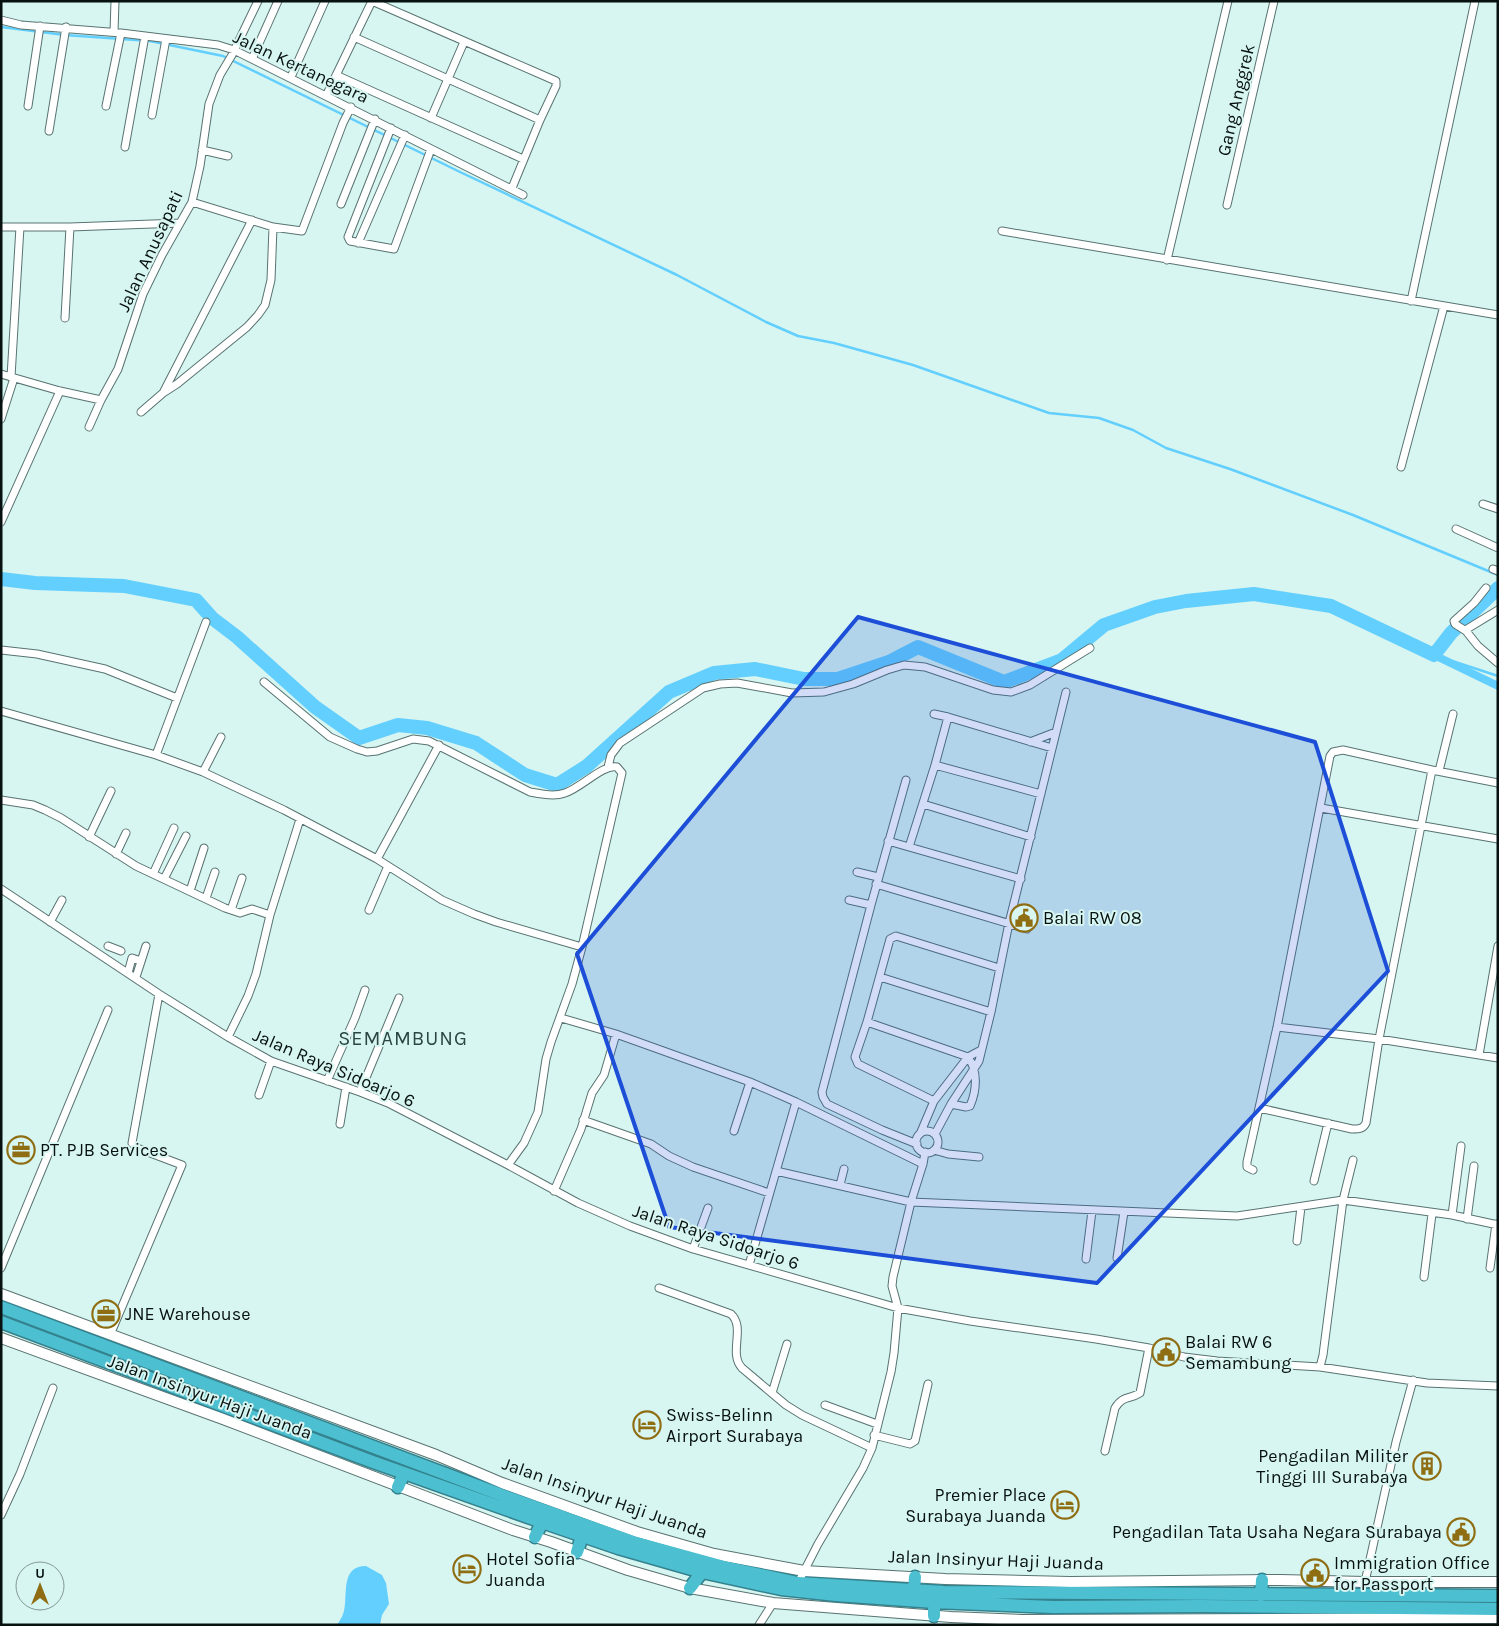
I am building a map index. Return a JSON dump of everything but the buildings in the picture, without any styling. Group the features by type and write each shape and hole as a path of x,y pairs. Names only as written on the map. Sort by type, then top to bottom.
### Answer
{"highway":[{"name":"Jalan Insinyur Haji Juanda","path":"1,1306 507,1497 724,1567 836,1591 1053,1613 1261,1595 1498,1596"},
{"name":"Jalan Insinyur Haji Juanda","path":"1,1322 404,1473 582,1536 702,1572 781,1589 1200,1600 1353,1617 1498,1609"},
{"path":"299,1449 304,1436"},
{"path":"398,1487 404,1473"},
{"path":"535,1537 542,1522"},
{"path":"577,1552 582,1536"},
{"path":"690,1588 702,1572"},
{"path":"914,1591 915,1577"},
{"path":"1261,1595 1262,1580"},
{"path":"934,1602 934,1616"},
{"path":"1125,1606 1125,1620"}],"street":[{"path":"106,106 118,36 115,1"},
{"name":"Jalan Anusapati","path":"89,427 118,369 143,294 162,255 192,202 200,166 209,104 223,69 258,1"},
{"path":"252,59 278,1"},
{"path":"291,77 325,1"},
{"path":"326,96 372,1 556,81 556,86 512,188"},
{"path":"1167,260 1228,1"},
{"name":"Gang Anggrek","path":"1227,205 1274,1"},
{"path":"1411,301 1475,1"},
{"name":"Jalan Kertanegara","path":"1,20 39,30 218,45 291,77 350,108 372,125 404,137 523,195"},
{"path":"28,106 39,30"},
{"path":"49,131 65,32"},
{"path":"354,37 540,120"},
{"path":"125,148 144,39"},
{"path":"152,115 166,41"},
{"path":"431,118 464,42"},
{"path":"336,75 523,159"},
{"path":"192,202 273,227 299,231 304,228 350,108"},
{"path":"341,204 372,125"},
{"path":"390,131 348,237 350,241 394,249 431,151"},
{"path":"358,243 404,137"},
{"path":"202,150 228,156"},
{"path":"163,393 252,220"},
{"path":"1,227 70,227 180,223"},
{"path":"1,419 12,377 20,227"},
{"path":"65,318 70,227"},
{"path":"141,412 247,327 258,315 265,305 271,280 273,227"},
{"path":"1002,231 1498,315"},
{"path":"1400,467 1444,306"},
{"path":"1,374 60,391 101,400"},
{"path":"1,522 60,391"},
{"path":"1483,504 1498,509"},
{"path":"1456,529 1498,548"},
{"path":"1486,588 1474,603 1454,621 1478,646 1498,663"},
{"path":"1460,628 1467,629 1498,610"},
{"path":"156,755 206,622"},
{"path":"608,767 611,755 620,743 703,688 737,683 792,693 824,692 853,684 904,665 925,667 993,690 1011,692 1038,681 1090,648"},
{"path":"1,650 38,654 106,669 177,698"},
{"path":"264,682 330,737 357,749 367,752 378,751 413,739 429,741 530,792 547,795 563,794 574,790 608,767 619,768 622,776 560,1018 546,1059 541,1099 535,1120 524,1143 508,1165"},
{"path":"935,1134 950,1104 978,1061 991,1012 1009,923 1066,692"},
{"path":"1,711 156,755 203,772 300,819 377,860 442,900 474,914 578,946"},
{"path":"934,714 1052,748"},
{"path":"1259,1108 1359,1129 1366,1123 1379,1039 1421,826 1435,771 1453,714"},
{"path":"909,847 948,717"},
{"path":"1030,742 1056,732"},
{"path":"203,772 220,737"},
{"path":"377,860 439,746"},
{"path":"1253,1170 1247,1167 1247,1162 1277,1027 1330,756 1338,750 1498,783"},
{"path":"935,765 1041,794"},
{"path":"906,780 870,905 822,1092 827,1104 917,1144"},
{"path":"90,837 111,792"},
{"path":"1,800 33,806 62,818 116,854 164,880 231,910 240,913 252,909 270,915"},
{"path":"923,804 1031,837"},
{"path":"1321,808 1498,839"},
{"path":"228,1037 248,996 256,974 270,915 300,819"},
{"path":"153,874 174,828"},
{"path":"116,854 126,833"},
{"path":"164,880 186,836"},
{"path":"888,841 1021,879"},
{"path":"190,891 204,848"},
{"path":"369,910 388,866"},
{"path":"206,898 215,872"},
{"path":"857,872 877,881 1027,929"},
{"path":"231,910 242,878"},
{"name":"Jalan Raya Sidoarjo 6","path":"1,889 159,994 271,1061 388,1103 554,1191 630,1226 692,1249 898,1308 1149,1348 1184,1357 1216,1361 1320,1367 1427,1383 1498,1386"},
{"path":"50,922 62,900"},
{"path":"849,900 870,905"},
{"path":"934,1101 858,1064 855,1057 867,1022 890,939 894,936 999,968"},
{"path":"108,946 118,950 109,961"},
{"path":"136,977 146,946"},
{"path":"1480,1055 1498,946"},
{"path":"128,973 132,958 141,961"},
{"path":"880,977 991,1012"},
{"path":"327,1082 365,990"},
{"path":"110,1335 182,1165 137,1148 132,1143 159,994"},
{"path":"360,1092 399,998"},
{"path":"1,1268 108,1010"},
{"path":"560,1018 616,1034 750,1082 796,1102 923,1164"},
{"path":"867,1022 968,1057 974,1066 976,1081 970,1106 950,1104"},
{"path":"1277,1027 1379,1039 1498,1058"},
{"path":"554,1191 592,1094 604,1075 616,1034"},
{"path":"979,1157 934,1150 921,1151 916,1141 934,1101 968,1057 981,1050"},
{"path":"259,1095 271,1061"},
{"path":"734,1131 750,1082"},
{"path":"340,1124 346,1087"},
{"path":"749,1265 796,1102"},
{"path":"583,1120 651,1144 669,1156 693,1167 769,1193"},
{"path":"1314,1181 1328,1123"},
{"path":"920,1134 928,1131 935,1134 938,1142 934,1150"},
{"path":"1452,1216 1461,1146"},
{"path":"798,1583 857,1480 872,1448 876,1424 891,1372 897,1329 898,1308 892,1286 911,1202 925,1152"},
{"path":"1320,1367 1343,1200 1354,1160"},
{"path":"1467,1218 1474,1166"},
{"path":"840,1185 844,1170"},
{"path":"776,1171 911,1202 1237,1216 1343,1200 1497,1224 1490,1268"},
{"path":"1297,1240 1301,1207"},
{"path":"692,1249 708,1208"},
{"path":"1086,1259 1092,1211"},
{"path":"1117,1258 1124,1212"},
{"path":"1424,1278 1432,1214"},
{"path":"659,1288 734,1316 737,1326 736,1355 738,1363 786,1405 802,1415 872,1448"},
{"name":"Jalan Insinyur Haji Juanda","path":"1,1294 436,1455 635,1537 714,1554 804,1571 915,1577 1070,1582 1262,1580 1498,1582"},
{"name":"Jalan Insinyur Haji Juanda","path":"1,1338 223,1419 398,1487 535,1537 628,1570 690,1588 773,1603 934,1616 1022,1620 1053,1613 1163,1622 1200,1622 1317,1613"},
{"path":"772,1393 787,1344"},
{"path":"1105,1451 1119,1402 1125,1397 1140,1393 1149,1348"},
{"path":"1365,1582 1394,1452 1413,1380"},
{"path":"874,1435 913,1444 928,1384"},
{"path":"1,1515 20,1474 53,1388"},
{"path":"825,1405 876,1424"},
{"path":"759,1625 773,1603"},
{"name":"Jalan Insinyur Haji Juanda","path":"1353,1617 1498,1618"}],"highlighted area":[{"path":"858,617 1315,742 1388,971 1097,1283 669,1227 577,954"}],"water":[{"path":"366,1566 382,1575 386,1583 389,1604 382,1615 380,1625 337,1625 344,1611 349,1576 358,1567"}],"waterway":[{"path":"1,27 65,35 150,41 223,56 460,172 677,275 766,322 798,336 834,343 913,365 1049,413 1099,418 1133,430 1166,448 1230,469 1353,515 1498,575"},
{"path":"1,579 35,583 124,586 196,600 212,618 237,637 315,707 359,738 398,725 427,728 476,743 525,775 557,785 587,766 669,692 714,673 755,669 804,679 838,679 889,662 918,647 1004,682 1062,660 1104,625 1155,607 1186,601 1254,594 1331,606 1434,655 1451,633 1498,588"},
{"path":"1434,655 1498,676"},
{"path":"1434,655 1498,686"}],"place":[{"name":"Balai RW 08","path":"1024,918"},
{"name":"PT. PJB Services","path":"21,1150"},
{"name":"JNE Warehouse","path":"106,1314"},
{"name":"Balai RW 6 Semambung","path":"1166,1352"},
{"name":"Swiss-Belinn Airport Surabaya","path":"647,1425"},
{"name":"Pengadilan Militer Tinggi III Surabaya","path":"1427,1466"},
{"name":"Premier Place Surabaya Juanda","path":"1065,1505"},
{"name":"Pengadilan Tata Usaha Negara Surabaya","path":"1461,1532"},
{"name":"Hotel Sofia Juanda","path":"467,1569"},
{"name":"Immigration Office for Passport","path":"1315,1573"}],"district":[{"name":"SEMAMBUNG","path":"403,1038"}]}
